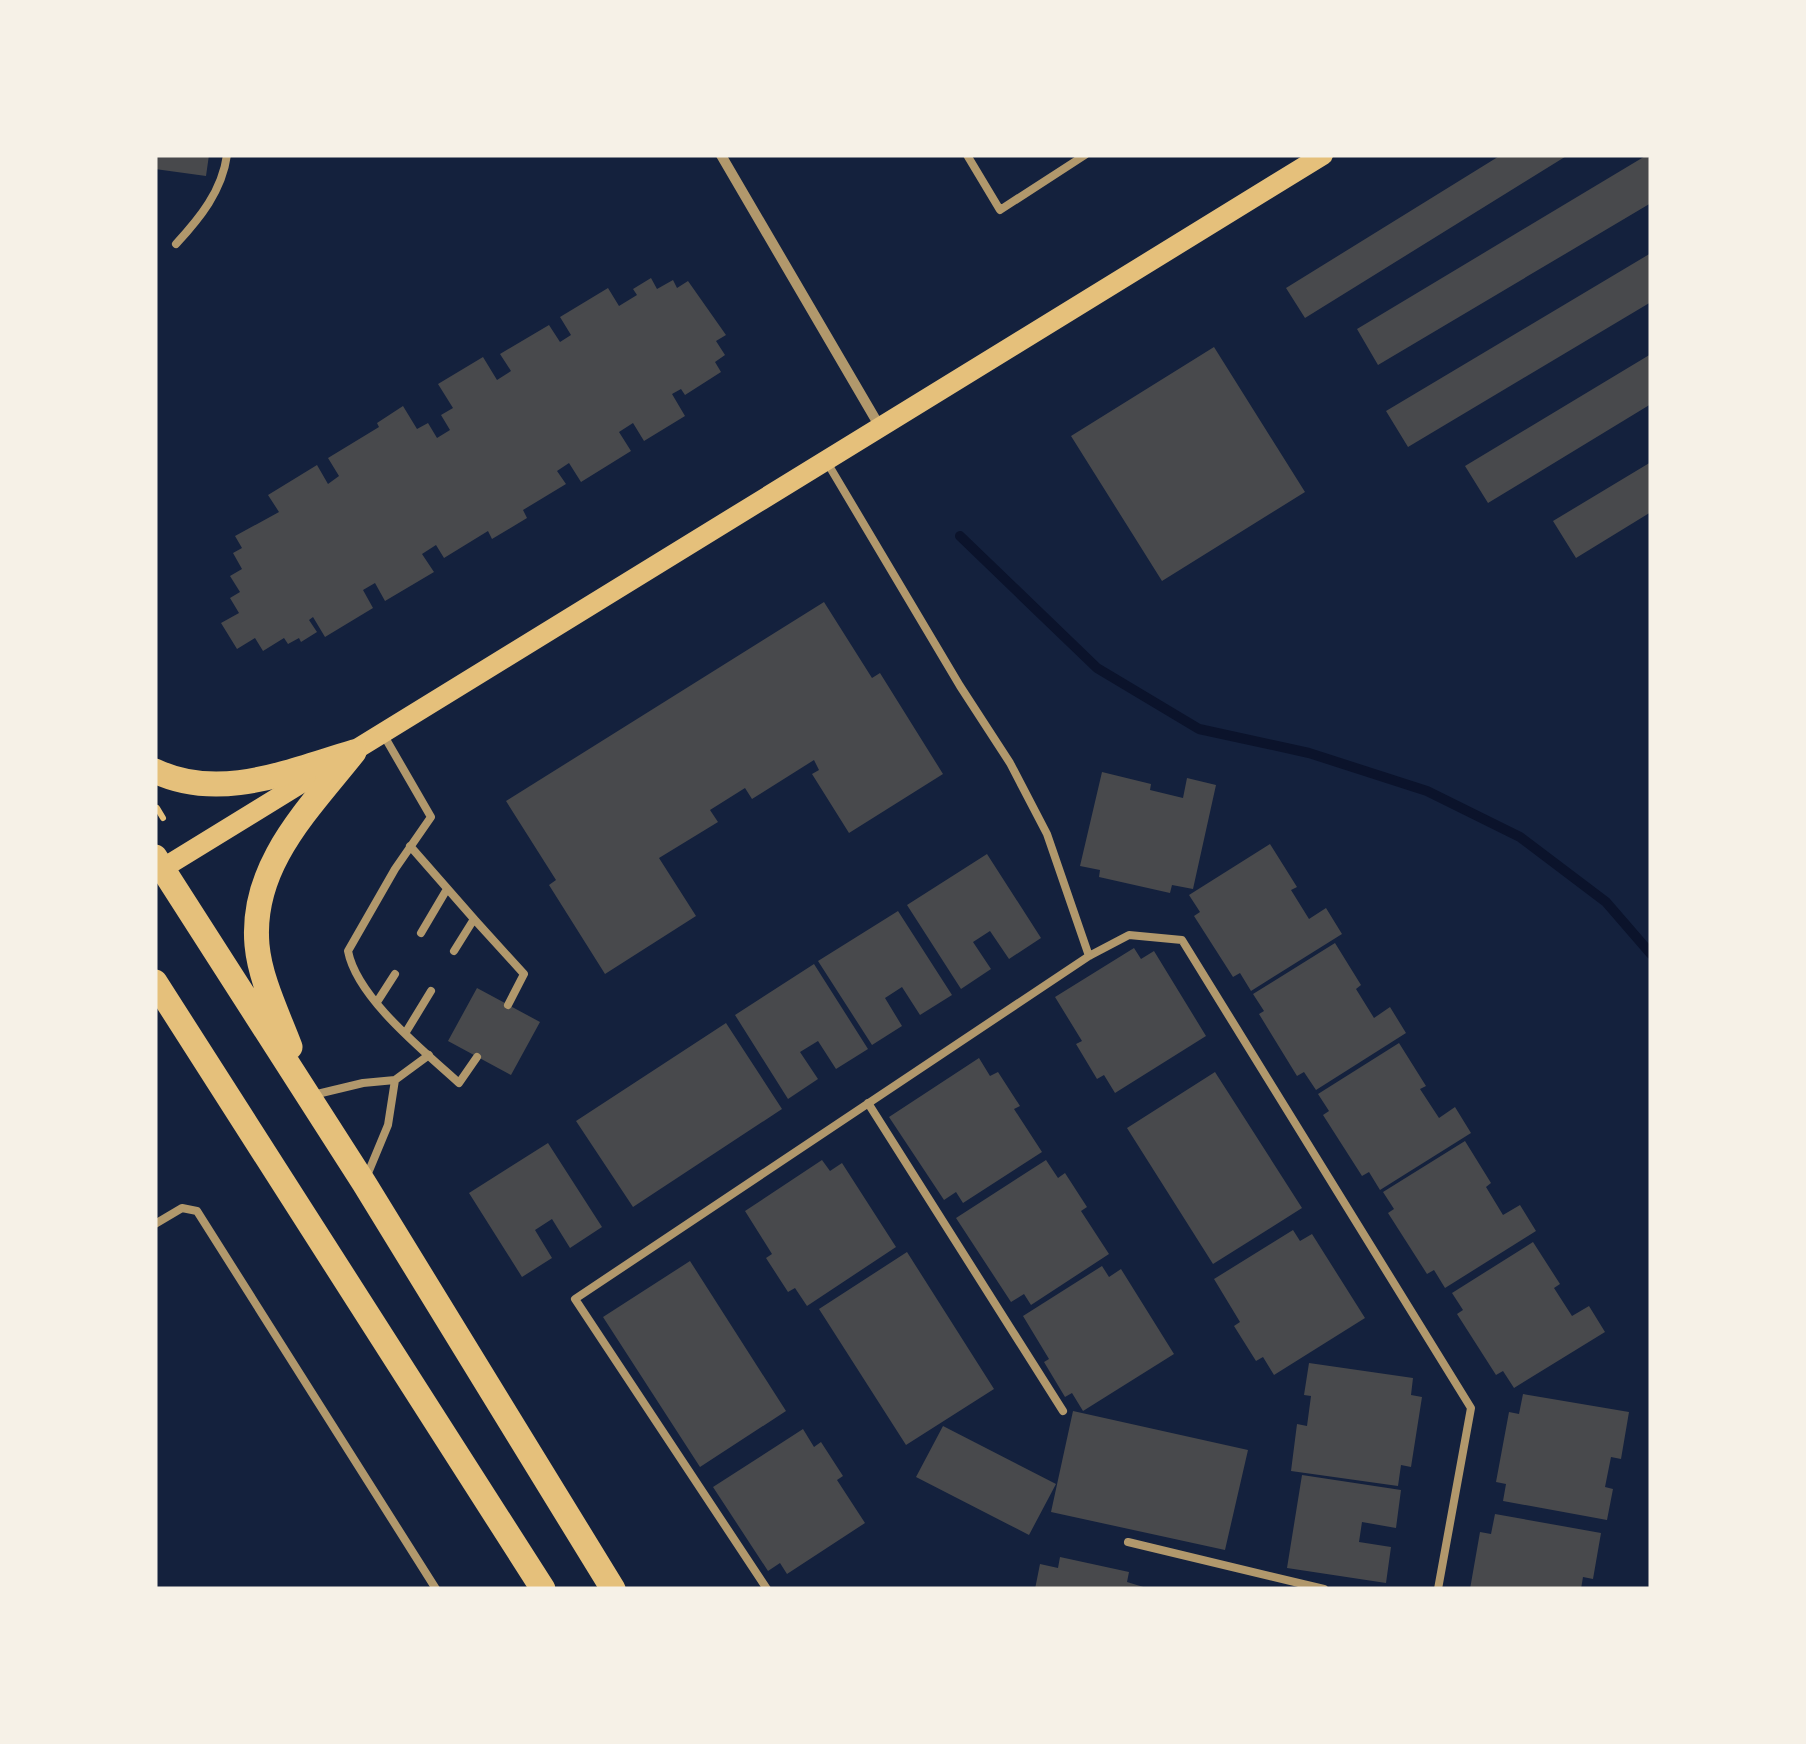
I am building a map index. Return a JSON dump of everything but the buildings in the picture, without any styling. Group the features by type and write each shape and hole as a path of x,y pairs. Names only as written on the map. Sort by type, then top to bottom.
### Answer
{"main road":[{"path":"614,1589 364,1182 158,866 354,752 1323,155"},
{"path":"155,771 172,779 210,786 254,781 354,752"},
{"path":"307,1093 257,948 256,904 284,841 354,752"},
{"path":"155,982 543,1589"},
{"path":"155,1017 195,1045"}],"street":[{"path":"721,155 880,427"}],"lane":[{"path":"176,244 200,217 224,177 227,155"},
{"path":"967,155 1000,210 1085,155"},
{"path":"826,460 1010,763 1047,834 1089,956"},
{"path":"383,734 430,817 348,952 352,972 459,1083 477,1057"},
{"path":"410,846 524,974 508,1005"},
{"path":"421,933 447,889"},
{"path":"454,952 474,919"},
{"path":"767,1589 576,1300 1089,956 1130,935 1182,940 1471,1408 1438,1589"},
{"path":"377,1002 396,974"},
{"path":"406,1032 430,991"},
{"path":"307,1093 395,1080 429,1055"},
{"path":"364,1182 388,1125 395,1080"},
{"path":"868,1104 1063,1412"},
{"path":"155,1224 182,1208 197,1211 436,1589"},
{"path":"1128,1542 1324,1589"}],"path":[{"path":"157,808 163,818"}],"waterway":[{"path":"960,536 1097,668 1199,729 1309,753 1427,791 1520,837 1606,902 1651,954"}]}
